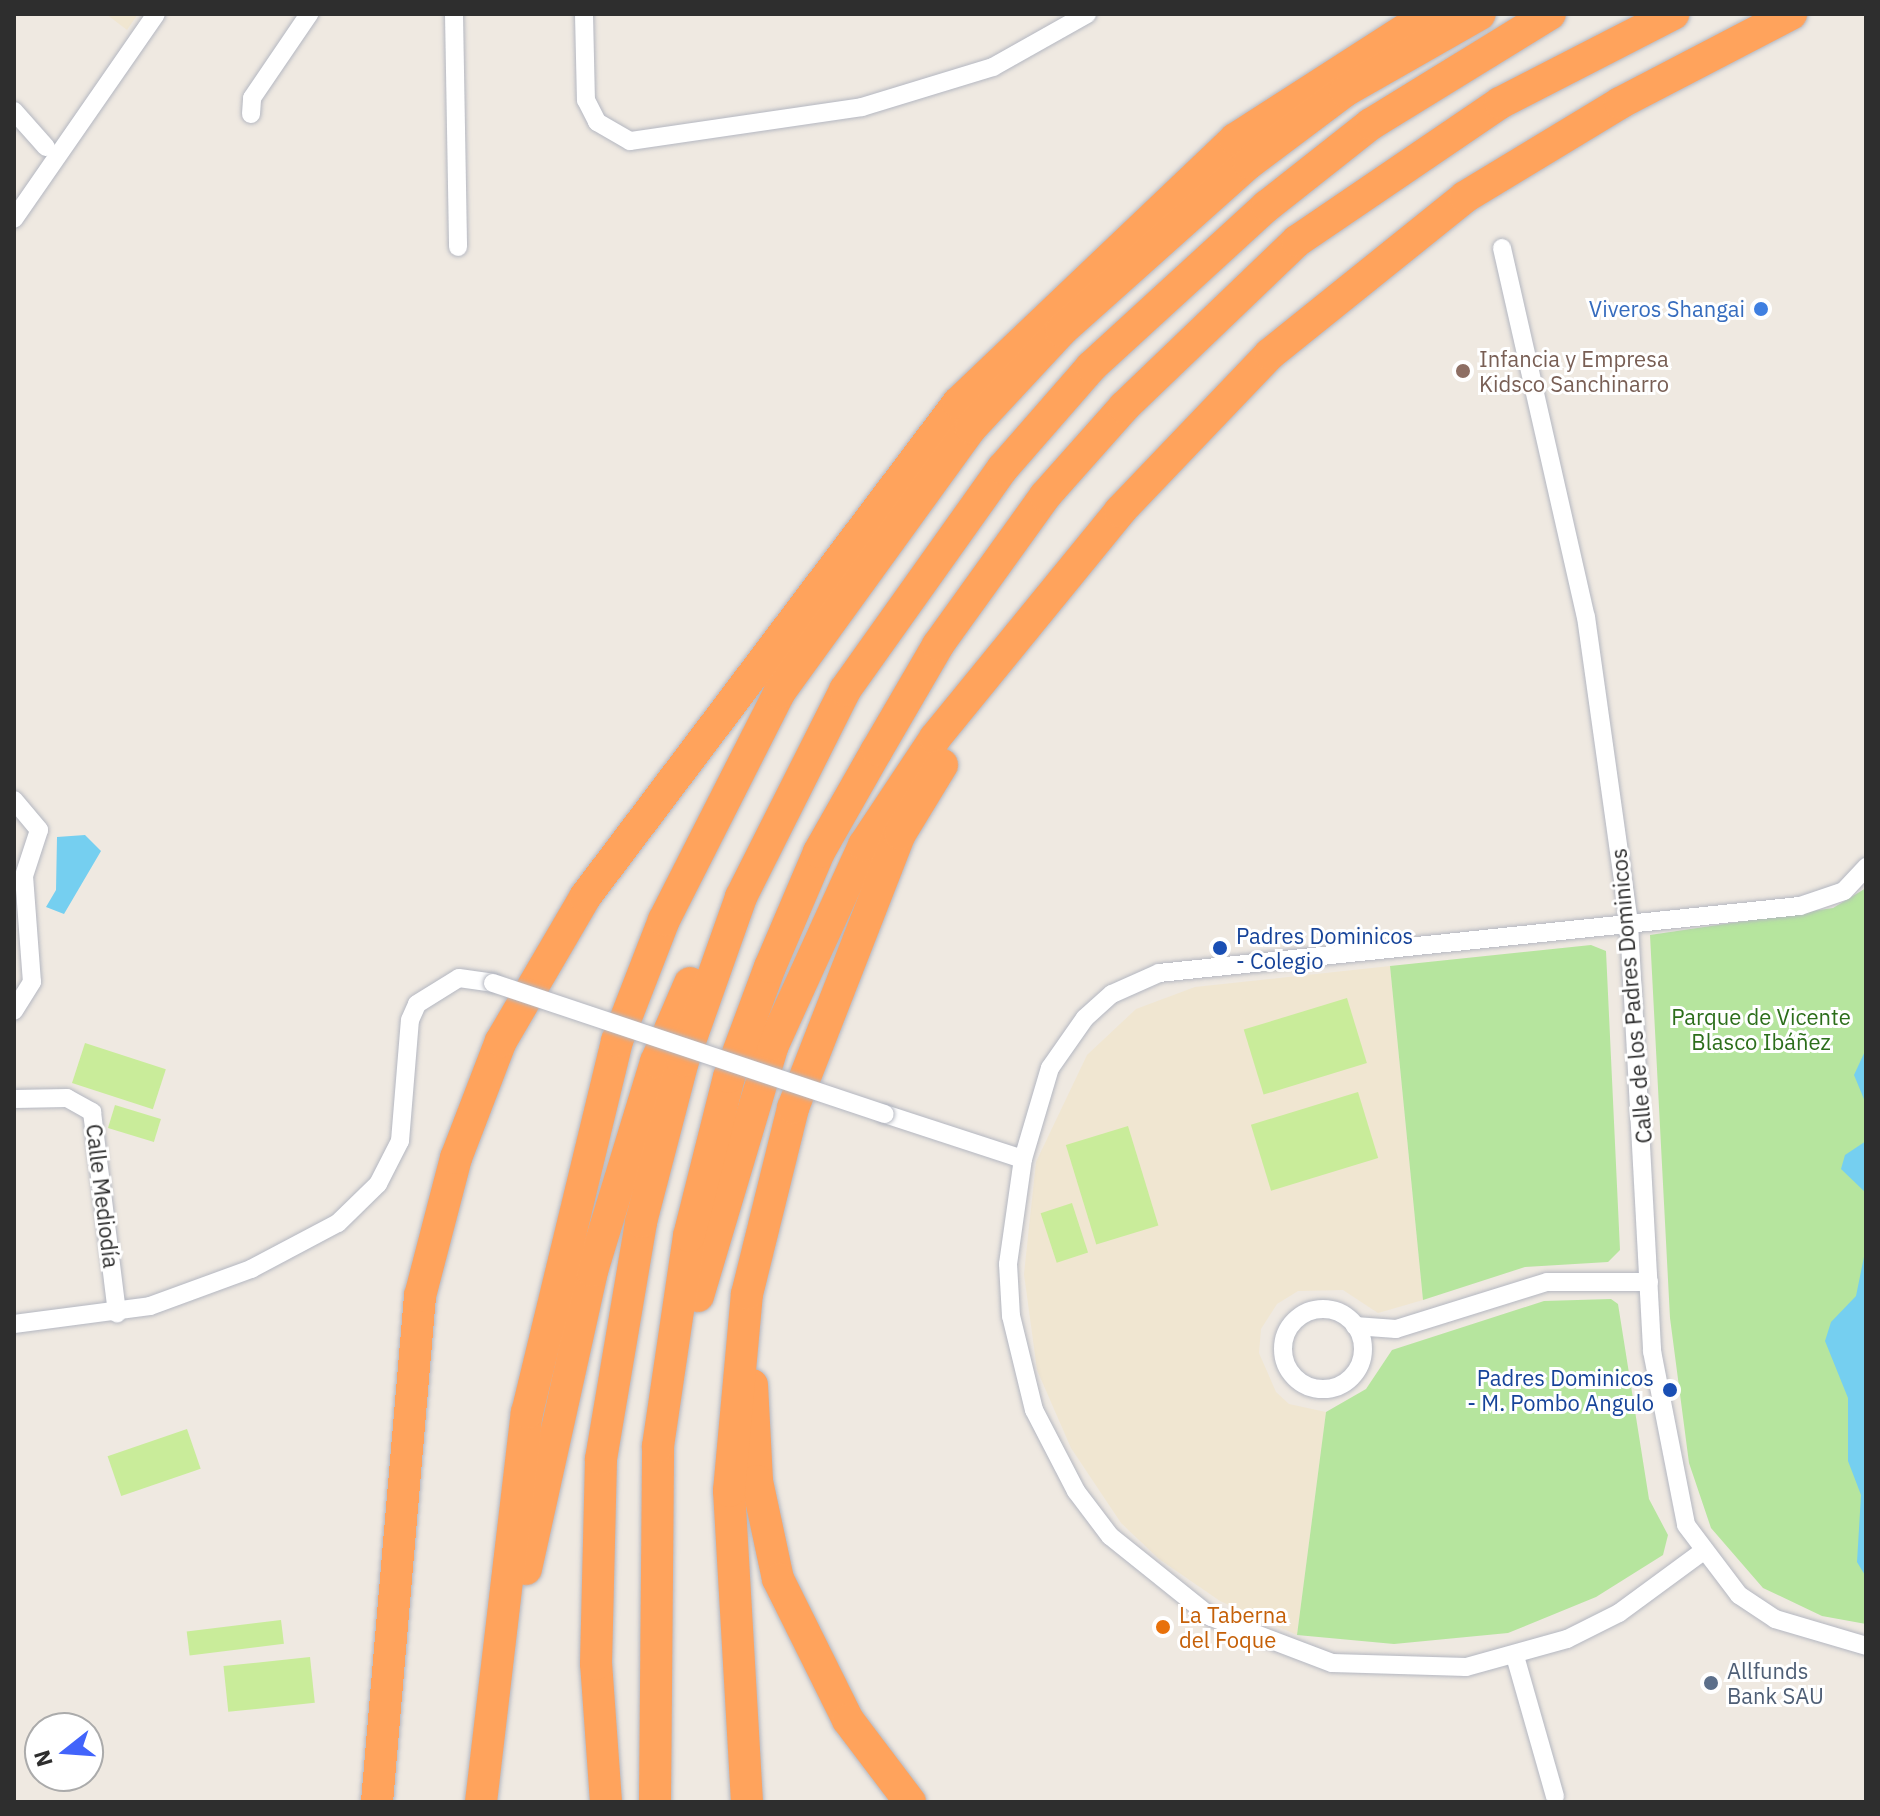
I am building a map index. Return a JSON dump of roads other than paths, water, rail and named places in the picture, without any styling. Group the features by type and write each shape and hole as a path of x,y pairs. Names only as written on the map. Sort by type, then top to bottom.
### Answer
{"highway":[{"path":"377,1802 420,1296 456,1158 501,1041 585,897 958,403 1235,139 1430,14"},
{"path":"481,1802 527,1413 613,1056 664,920 772,705 852,584 971,428 1061,331 1261,154 1345,91 1480,14"},
{"path":"606,1802 597,1553 617,1343 683,1061 741,897 845,690 901,604 1091,367 1267,206 1371,124 1550,14"},
{"path":"655,1802 651,1570 667,1353 729,1077 819,852 938,645 1045,496 1114,418 1297,241 1500,103 1673,14"},
{"path":"651,1570 664,1543 680,1382 705,1264 773,1045 864,845 935,738 1195,429 1368,272 1465,197 1620,103 1791,14"},
{"path":"747,1802 729,1491 735,1376 769,1201 793,1108 900,834 1011,648"},
{"path":"498,1802 513,1636 553,1425 592,1271 656,1062 719,913 741,897"},
{"path":"769,1201 752,1374 757,1481 778,1579 840,1707 910,1802"}],"street":[{"path":"14,219 156,14"},
{"path":"251,114 252,98 309,14"},
{"path":"454,14 458,247"},
{"path":"584,14 586,100 597,122 630,141 862,107 993,67 1087,14"},
{"path":"14,111 46,147"},
{"name":"Calle de los Padres Dominicos","path":"1502,248 1572,542 1629,924 1649,1282 1663,1434 1686,1525 1702,1552 1739,1595 1775,1619 1866,1646"},
{"path":"14,800 39,830 24,876 32,982 14,1011"},
{"path":"1702,1552 1619,1613 1515,1656 1418,1670 1332,1663 1211,1617 1110,1536 1054,1454 1021,1367 1008,1264 1023,1159 1050,1068 1085,1018 1112,994 1159,973 1800,906 1844,891 1866,867"},
{"path":"14,1324 117,1313 251,1269 361,1205 400,1141 417,1004 459,978 493,983 1023,1159"},
{"name":"Calle Mediodía","path":"14,1099 67,1098 92,1112 117,1313"},
{"path":"1396,1329 1355,1326 1330,1310 1298,1317 1282,1346 1285,1362 1300,1381 1322,1390 1352,1377 1361,1357 1396,1329 1547,1282 1649,1282"},
{"path":"1355,1326 1361,1357"},
{"path":"1515,1656 1555,1796"}],"water":[{"path":"85,835 101,851 64,914 46,907 56,890 57,837"},
{"path":"1866,1049 1866,1104 1854,1075"},
{"path":"1866,1141 1866,1193 1841,1169 1845,1155"},
{"path":"1866,1247 1866,1577 1857,1562 1861,1495 1848,1461 1848,1398 1825,1341 1831,1322 1856,1296"}],"place":[{"name":"Viveros Shangai","path":"1761,309"},
{"name":"Infancia y Empresa Kidsco Sanchinarro","path":"1463,371"},
{"name":"Padres Dominicos - Colegio","path":"1220,948"},
{"name":"Padres Dominicos - M. Pombo Angulo","path":"1670,1390"},
{"name":"La Taberna del Foque","path":"1163,1627"},
{"name":"Allfunds Bank SAU","path":"1711,1683"}],"park label":[{"name":"Parque de Vicente Blasco Ibáñez","path":"1761,1028"}]}
